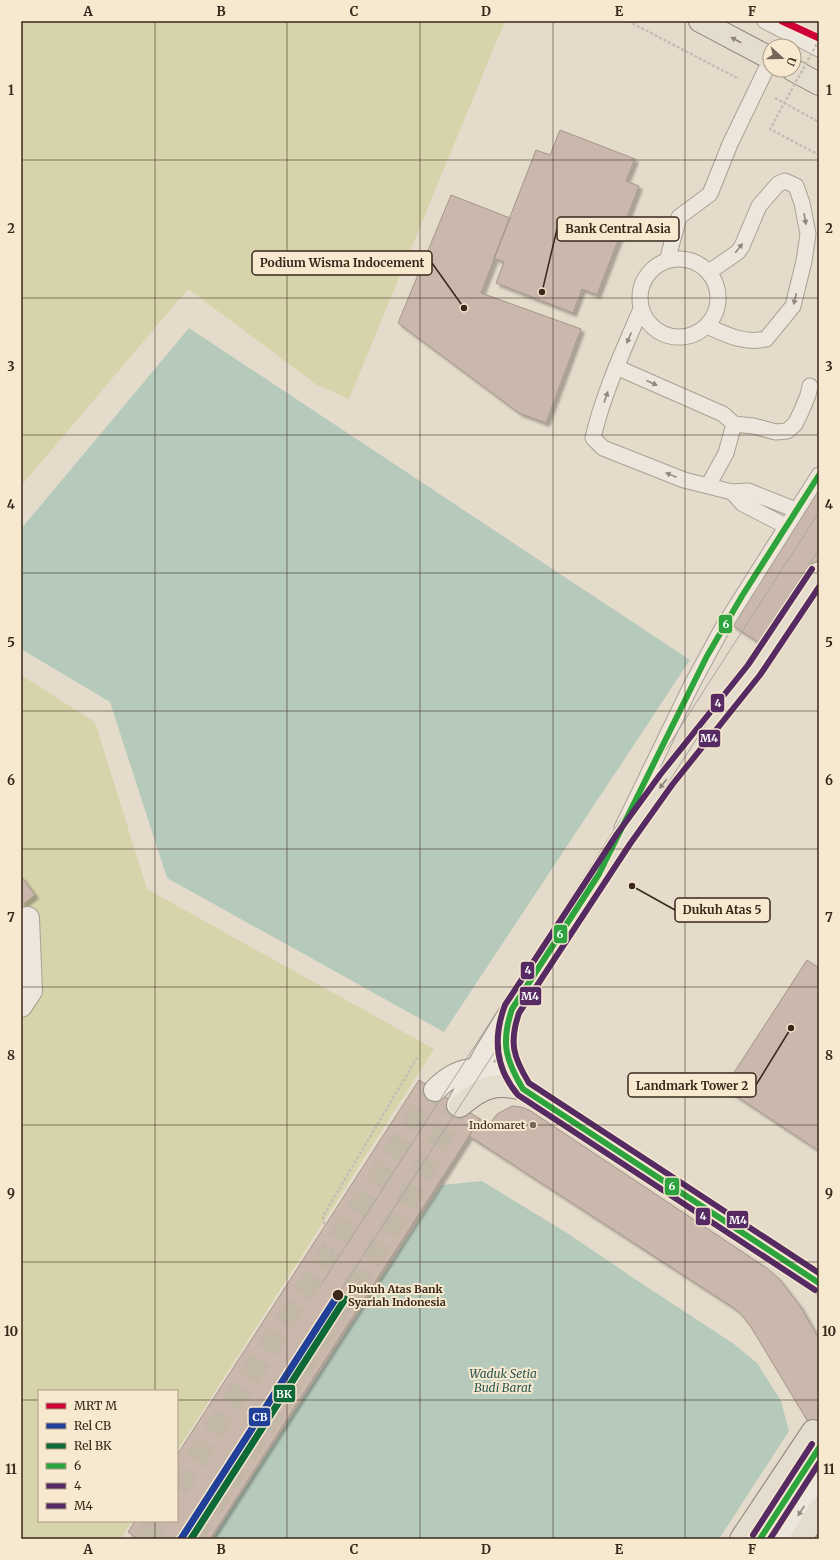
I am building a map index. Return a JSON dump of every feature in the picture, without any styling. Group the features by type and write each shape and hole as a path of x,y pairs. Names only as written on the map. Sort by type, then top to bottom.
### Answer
{"main road":[{"path":"700,21 762,55"},
{"path":"802,75 819,84"},
{"path":"524,1089 510,1066 504,1043 505,1031 512,1009 623,838 666,780 754,670 819,573"},
{"path":"459,1105 478,1091 488,1087 510,1086 524,1089 816,1281"},
{"path":"741,1539 816,1439"},
{"path":"801,1539 819,1510"}],"street":[{"path":"21,1006 32,991 28,918"},
{"path":"459,1105 476,1070 512,1009"},
{"path":"435,1090 450,1078 462,1072 476,1070 485,1070 503,1076 524,1089"}],"lane":[{"path":"765,21 819,49"},
{"path":"667,261 680,216 710,194 730,144 762,77"},
{"path":"706,326 737,339 747,341 766,339 793,306 804,261 808,234 802,203 796,186 785,181 778,184 759,206 738,252 709,272"},
{"path":"678,259 690,260 700,265 709,272 715,282 718,294 717,306 713,317 706,326 695,334 682,338 668,337 656,331 646,321 641,309 639,297 642,285 647,275 656,266 667,261 678,259"},
{"path":"641,309 616,367 593,438 602,448 684,480 732,492 748,490 796,510"},
{"path":"616,367 723,414 734,424 753,426 776,432 787,431 794,424 801,412 810,386"},
{"path":"708,486 726,453 734,424"},
{"path":"599,874 707,656 738,603 819,475"},
{"path":"732,492 744,504 786,526"},
{"path":"760,1539 816,1439"},
{"path":"782,1539 819,1482"}],"path":[{"path":"628,21 819,122"},
{"path":"819,40 770,129 819,155"},
{"path":"329,1254 324,1216 418,1056"}],"shaded area":[{"path":"21,21 505,21 349,399 317,385 188,289 21,486"},
{"path":"21,675 95,722 147,889 434,1049 178,1449 178,1390 38,1390 38,1522 131,1522 121,1539 21,1539"}],"water":[{"path":"189,328 690,660 444,1032 167,878 110,702 21,649 21,529"},
{"name":"Waduk Setia Budi Barat","path":"482,1181 567,1233 734,1344 757,1363 781,1401 789,1431 719,1539 212,1539 442,1185"}],"building":[{"path":"560,130 635,159 626,181 639,186 597,295 582,289 573,313 496,283 504,262 494,258 536,150 550,155"},
{"path":"451,195 510,218 481,293 581,329 546,423 519,413 398,323"},
{"path":"819,489 819,559 764,646 732,625"},
{"path":"21,876 35,895 21,906"},
{"path":"807,960 819,968 819,1151 724,1088"},
{"path":"419,1080 480,1119 210,1539 138,1539 128,1532 134,1522 178,1522 178,1453"},
{"path":"512,1106 529,1110 768,1269 780,1280 800,1306 819,1339 819,1440 751,1327 741,1314 469,1136 480,1119 489,1125 497,1114"}],"tunnel":[{"path":"178,1487 435,1090"},
{"path":"192,1539 403,1209 458,1105"},
{"path":"145,1539 156,1522"}],"tram line":[{"path":"322,1283 819,512"},
{"path":"338,1295 819,549"},
{"path":"536,981 568,910"}],"metro line":[{"name":"M","path":"782,21 819,38"}],"rail line":[{"name":"CB","path":"181,1539 338,1295"},
{"name":"BK","path":"191,1539 345,1299"}],"transit line":[{"name":"6","path":"819,475 742,596 707,656 599,874 512,1009 506,1041 512,1068 523,1089 819,1283"},
{"name":"4","path":"812,569 748,665 660,775 617,834 505,1005 499,1029 498,1052 510,1085 518,1095 815,1290"},
{"name":"M4","path":"819,587 760,675 672,785 630,844 519,1013 514,1033 514,1049 516,1057 529,1083 819,1273"},
{"name":"M4","path":"753,1535 812,1444"},
{"name":"6","path":"760,1539 819,1448"},
{"name":"4","path":"770,1539 819,1463"}],"place":[{"name":"Bank Central Asia","path":"542,292"},
{"name":"Podium Wisma Indocement","path":"464,308"},
{"name":"Dukuh Atas 5","path":"632,886"},
{"name":"Landmark Tower 2","path":"791,1028"},
{"name":"Indomaret","path":"533,1125"},
{"name":"Dukuh Atas Bank Syariah Indonesia","path":"338,1295"}]}
